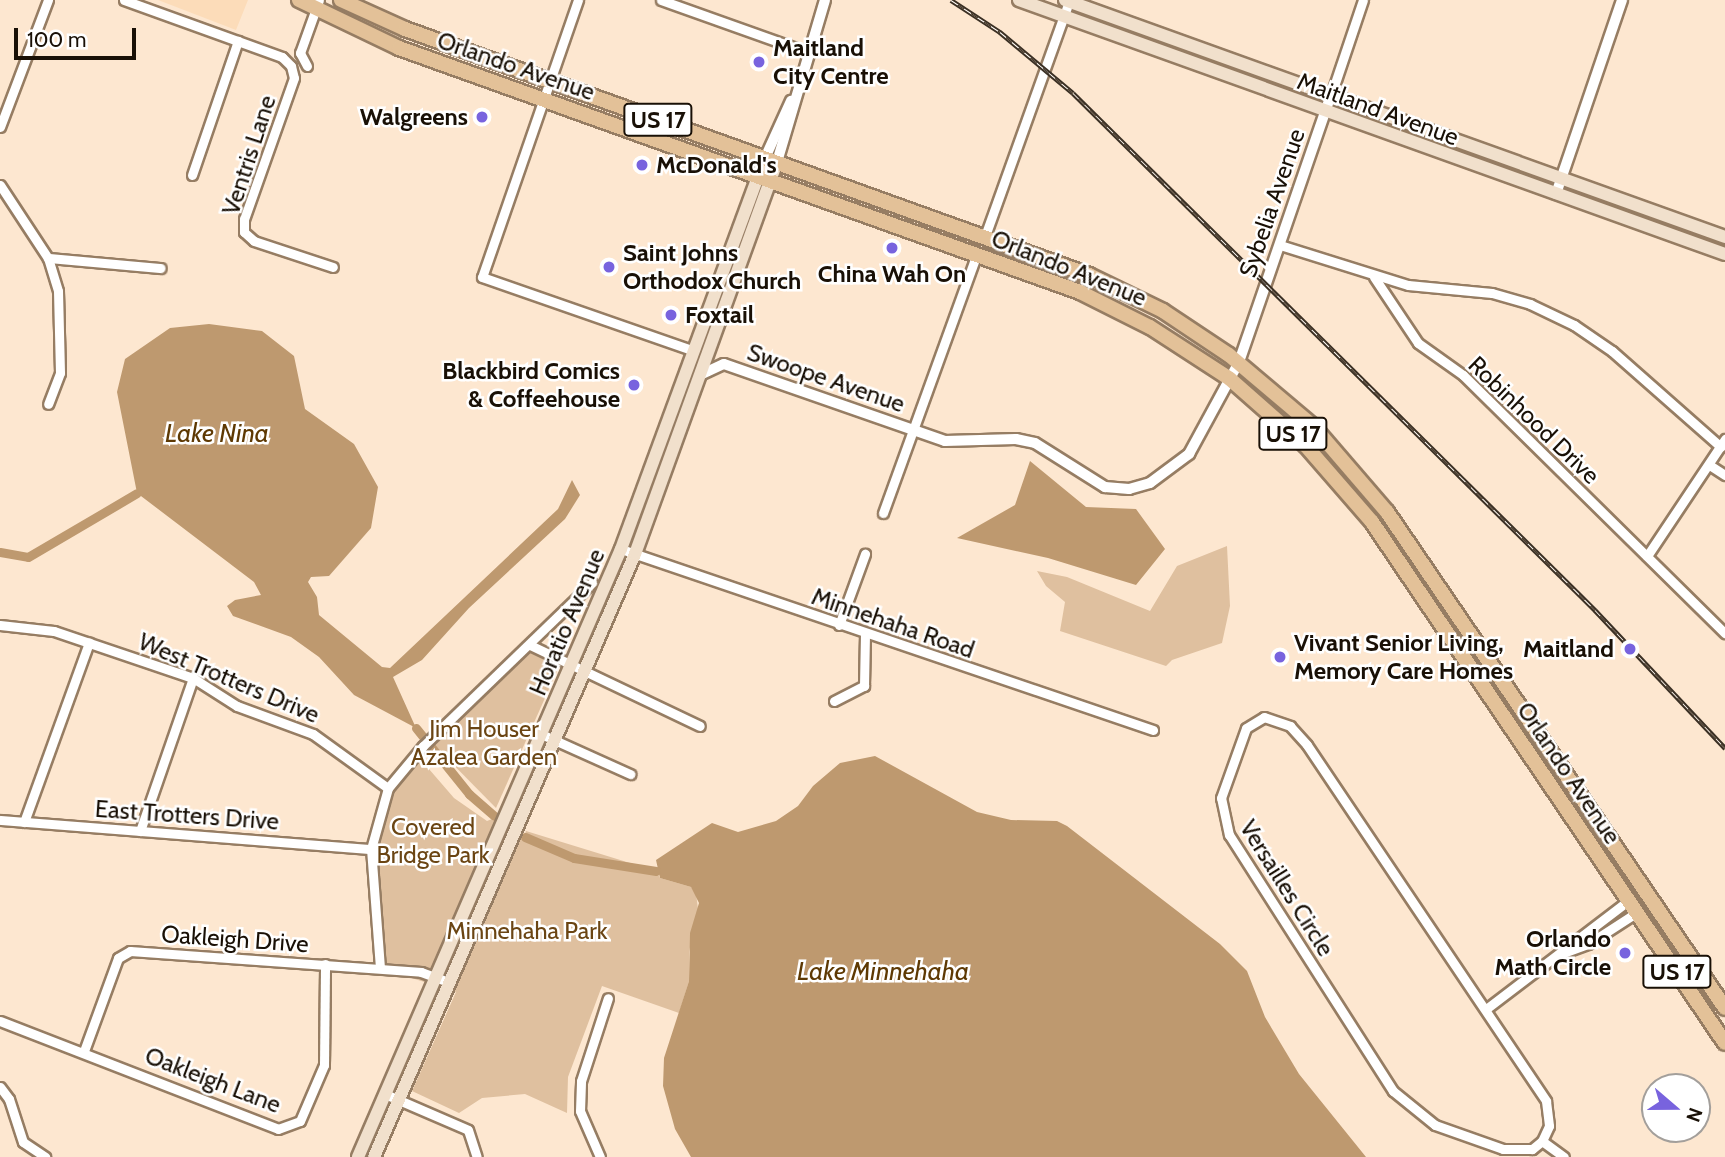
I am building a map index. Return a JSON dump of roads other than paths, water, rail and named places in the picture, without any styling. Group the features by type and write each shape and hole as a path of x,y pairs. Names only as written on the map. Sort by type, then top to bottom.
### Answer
{"main road":[{"name":"Orlando Avenue","path":"299,0 317,5 399,48 977,254 1101,301 1230,379 1306,446 1366,515 1725,1043"},
{"name":"Orlando Avenue","path":"341,0 405,29 985,236 1112,285 1163,311 1239,362 1313,426 1364,483 1725,1008"},
{"name":"Maitland Avenue","path":"1019,0 1042,4 1065,16 1325,113 1725,254"},
{"name":"Maitland Avenue","path":"1067,1 1330,98 1725,237"},
{"name":"Horatio Avenue","path":"358,1157 621,549 690,356 771,160"},
{"name":"Horatio Avenue","path":"374,1157 635,554 711,341 763,179"},
{"path":"690,356 698,359 698,377"},
{"path":"1614,880 1648,895"},
{"path":"1632,907 1667,925"}],"street":[{"path":"0,127 48,0"},
{"path":"124,0 238,41 192,175"},
{"path":"578,0 482,277 665,341 690,356"},
{"path":"661,0 807,52"},
{"name":"Horatio Avenue","path":"771,160 825,0"},
{"name":"Sybelia Avenue","path":"1230,379 1239,362 1363,0"},
{"path":"1556,194 1622,0"},
{"path":"985,236 1065,16 1067,1"},
{"path":"307,66 300,53 317,5"},
{"name":"Ventris Lane","path":"238,41 282,57 294,78 244,219 244,232 254,241 332,267"},
{"path":"0,185 48,258 58,291 60,373 48,404"},
{"path":"1280,245 1408,285 1492,293 1530,304 1574,325 1612,351 1723,443 1711,466 1647,556"},
{"path":"883,513 977,254"},
{"path":"48,258 161,268"},
{"name":"Robinhood Drive","path":"1374,276 1418,343 1463,375 1725,634"},
{"name":"Swoope Avenue","path":"711,341 724,364 945,441 1016,439 1035,443 1092,483 1129,489 1163,475 1189,454 1230,379"},
{"name":"Swoope Avenue","path":"698,377 724,364"},
{"path":"1711,466 1725,475"},
{"name":"Minnehaha Road","path":"621,549 865,635 1153,730"},
{"path":"839,625 865,554"},
{"path":"380,968 371,849 388,788 443,726 592,583"},
{"name":"West Trotters Drive","path":"0,625 39,627 193,678 237,706 313,734 388,788"},
{"path":"834,701 864,686 865,635"},
{"path":"24,822 89,642"},
{"path":"530,645 700,726"},
{"path":"140,831 193,678"},
{"path":"1498,709 1510,692"},
{"name":"Versailles Circle","path":"1275,719 1299,735 1546,1101 1549,1126 1542,1141 1532,1149 1503,1149 1435,1125 1392,1090 1228,835 1221,798 1246,729 1253,720 1275,719"},
{"path":"541,734 630,774"},
{"name":"East Trotters Drive","path":"0,820 371,849"},
{"path":"1486,1009 1562,954 1581,933 1632,907"},
{"name":"Oakleigh Drive","path":"84,1051 118,958 130,951 380,968 436,977 449,982"},
{"name":"Oakleigh Lane","path":"0,1021 84,1051 278,1129 290,1127 308,1108 324,1065 325,964"},
{"path":"600,1157 580,1111 580,1091 587,1052 608,998"},
{"path":"0,1087 9,1099 23,1142 45,1157"},
{"path":"385,1094 468,1130 477,1157"},
{"path":"1542,1141 1564,1157"}],"water":[{"name":"Lake Nina","path":"209,324 262,331 294,356 305,409 354,444 378,487 371,528 329,576 311,577 308,582 317,597 319,615 382,667 390,668 558,509 572,480 580,495 565,519 469,608 422,660 393,677 416,728 354,695 319,657 291,637 233,616 227,606 235,600 261,595 254,582 137,493 117,392 125,359 170,328"},
{"path":"1030,461 1086,507 1136,509 1165,549 1136,585 1048,558 957,538 1015,505"},
{"name":"Lake Minnehaha","path":"875,756 977,812 1011,820 1057,821 1067,826 1220,944 1247,971 1265,1017 1299,1074 1366,1157 691,1157 675,1129 663,1086 664,1058 689,981 690,933 699,903 691,887 660,878 656,860 712,823 738,832 776,821 798,806 813,786 840,763"}],"waterway":[{"path":"0,552 28,557 137,493"},
{"path":"416,728 469,794 494,816"},
{"path":"525,837 574,858 656,871"}],"railway":[{"path":"951,0 1000,32 1073,93 1595,610 1725,748"}],"place":[{"name":"Maitland City Centre","path":"759,62"},
{"name":"Walgreens","path":"482,117"},
{"name":"McDonald's","path":"642,165"},
{"name":"China Wah On","path":"892,248"},
{"name":"Saint Johns Orthodox Church","path":"609,267"},
{"name":"Foxtail","path":"671,315"},
{"name":"Blackbird Comics & Coffeehouse","path":"634,385"},
{"name":"Maitland","path":"1630,649"},
{"name":"Vivant Senior Living, Memory Care Homes","path":"1280,657"},
{"name":"Orlando Math Circle","path":"1625,953"}],"park label":[{"name":"Jim Houser Azalea Garden","path":"484,743"},
{"name":"Covered Bridge Park","path":"433,841"},
{"name":"Minnehaha Park","path":"527,931"}]}
